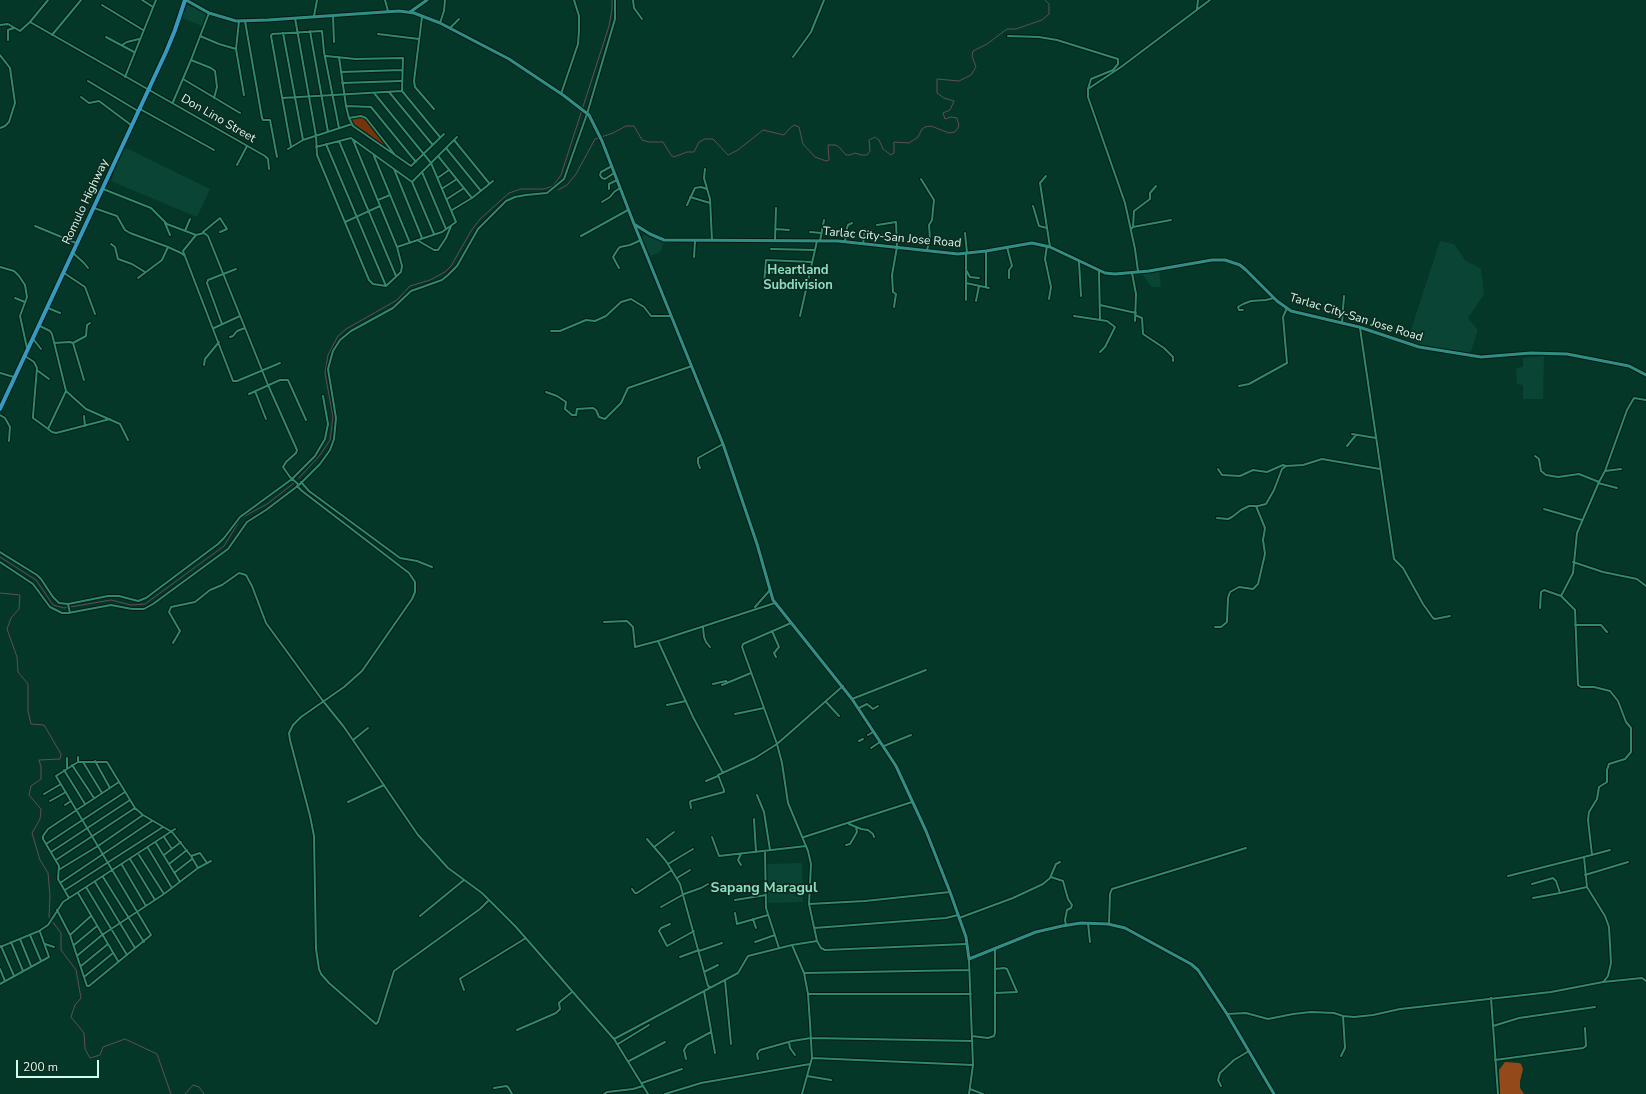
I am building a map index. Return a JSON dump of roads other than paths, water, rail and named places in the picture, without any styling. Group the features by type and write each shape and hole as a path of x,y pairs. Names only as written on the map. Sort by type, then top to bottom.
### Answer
{"highway":[{"name":"Romulo Highway","path":"0,409 132,126 175,30 186,0"}],"main road":[{"path":"186,0 209,13 238,21 388,11 410,12 440,23 509,59 562,94 586,113 602,141 723,444 757,544 775,603 852,698 896,766 913,801 950,892 968,944 969,959 1036,932 1067,925 1088,923 1109,924 1125,928 1191,964 1203,977 1227,1014 1274,1094"},
{"path":"410,12 427,0"},
{"name":"Tarlac City-San Jose Road","path":"634,224 657,238 675,241 845,242 926,251 967,253 1032,243 1048,247 1099,271 1115,274 1132,273 1212,260 1225,260 1240,265 1286,308 1359,326 1419,347 1481,357 1531,353 1567,354 1630,366 1646,375"}],"street":[{"path":"0,25 6,24 21,31 48,0"},
{"path":"52,35 81,0"},
{"path":"142,0 153,7"},
{"path":"125,76 156,0"},
{"path":"314,16 317,0"},
{"path":"386,0 388,11"},
{"path":"440,23 444,11 444,0"},
{"path":"562,94 578,38 579,16 574,0"},
{"path":"0,562 33,584 50,608 62,613 111,605 138,610 148,608 228,549 247,522 266,510 298,485 320,464 330,450 334,439 336,418 328,369 333,351 340,340 351,331 393,308 411,292 442,280 448,275 457,266 478,229 506,201 515,197 547,193 562,181 586,113 615,19 615,0"},
{"path":"633,0 634,8 642,19"},
{"path":"793,57 811,32 824,0"},
{"path":"1196,10 1198,0"},
{"path":"1088,89 1121,67 1210,0"},
{"path":"102,5 143,30"},
{"path":"172,103 191,60 209,13"},
{"path":"333,15 334,42"},
{"path":"423,16 414,84 434,109"},
{"path":"295,18 316,136 317,155 369,280 374,284 386,286"},
{"path":"449,28 459,19"},
{"path":"238,21 236,49 244,95"},
{"path":"244,21 262,118 263,120 270,120 278,157"},
{"name":"Don Lino Street","path":"30,22 267,158 269,169"},
{"path":"8,40 8,30 14,28"},
{"path":"310,31 328,132"},
{"path":"291,147 271,36 274,33 322,31 340,128"},
{"path":"283,33 303,140"},
{"path":"378,34 419,39"},
{"path":"200,36 236,49"},
{"path":"1008,36 1039,37 1057,40 1118,59 1118,64 1113,70 1091,79 1088,89 1088,97 1120,187 1131,230 1138,272"},
{"path":"106,37 134,52"},
{"path":"122,45 127,42 139,40"},
{"path":"0,55 10,68 15,103 9,122 0,128"},
{"path":"326,56 356,59 404,59 401,81 402,91 440,137"},
{"path":"338,57 346,106 352,124 410,166 444,134"},
{"path":"191,60 211,68 214,71 217,87 214,98"},
{"path":"341,72 402,70"},
{"path":"183,79 240,113"},
{"path":"88,81 214,150"},
{"path":"342,83 401,81"},
{"path":"282,98 402,91"},
{"path":"388,92 432,144"},
{"path":"374,93 431,163 443,188 456,222 446,229 397,247"},
{"path":"81,97 89,103 99,101 132,126"},
{"path":"346,106 371,107 416,162"},
{"path":"349,118 361,116 365,117 395,155"},
{"path":"288,150 303,140 352,124"},
{"path":"412,182 457,137"},
{"path":"316,147 350,138 412,182 434,234"},
{"path":"353,140 397,247 402,268 386,286"},
{"path":"454,140 489,183"},
{"path":"339,141 396,276"},
{"path":"326,144 386,286"},
{"path":"237,166 247,146"},
{"path":"446,148 481,191"},
{"path":"374,155 410,243"},
{"path":"438,156 472,198"},
{"path":"612,166 601,172 600,175 605,179 615,173"},
{"path":"394,169 422,238"},
{"path":"705,169 704,178 710,203 712,241"},
{"path":"438,177 449,170"},
{"path":"422,172 446,229"},
{"path":"1046,176 1040,183 1047,228 1048,247 1045,259 1052,287 1049,299"},
{"path":"443,188 457,179"},
{"path":"921,179 934,200 929,225 930,239 926,251"},
{"path":"609,189 609,184 618,180"},
{"path":"452,210 472,198 493,181"},
{"path":"1131,230 1133,226 1134,211 1150,199 1150,193 1156,186"},
{"path":"687,205 695,188 701,187 707,189"},
{"path":"447,199 464,188"},
{"path":"602,202 621,188"},
{"path":"103,189 151,208 165,223 170,235"},
{"path":"378,200 390,195"},
{"path":"690,197 710,203"},
{"path":"344,222 380,206"},
{"path":"1033,206 1039,226 1047,228"},
{"path":"94,208 117,216 125,230 130,233 168,247 185,256"},
{"path":"775,241 776,208"},
{"path":"581,236 629,209"},
{"path":"220,232 227,229 220,218 204,232 196,235 183,249 233,381 237,381 280,363"},
{"path":"185,231 190,219"},
{"path":"800,316 815,250 824,220"},
{"path":"1133,226 1171,220"},
{"path":"876,225 896,222 897,247 892,275 894,292 896,294 894,306"},
{"path":"165,223 196,235"},
{"path":"845,242 848,225 852,223"},
{"path":"35,226 78,243"},
{"path":"417,240 434,250 438,250 446,238 451,226"},
{"path":"775,229 789,230"},
{"path":"863,244 865,229"},
{"path":"204,232 208,236 268,385 297,450 296,453 286,462 283,470 302,491 409,573 416,582 415,592 412,599 364,669 349,682 297,720 290,730 289,735 314,836 316,949 319,969 324,979 376,1024 378,1022 394,972 480,909 489,900"},
{"path":"810,232 821,232"},
{"path":"965,233 967,253 966,300"},
{"path":"619,268 613,257 618,249 641,240"},
{"path":"694,257 695,241"},
{"path":"111,244 115,247 118,259 132,264 146,272"},
{"path":"138,278 162,260 168,247"},
{"path":"1007,247 1012,266 1008,270 1009,278"},
{"path":"771,249 815,250"},
{"path":"986,251 986,287"},
{"path":"73,253 88,268"},
{"path":"807,285 764,284 766,260 812,262"},
{"path":"1079,262 1081,296"},
{"path":"0,267 14,271 25,285 27,297 20,316 28,349"},
{"path":"222,324 206,284 208,280 236,269"},
{"path":"966,269 970,277 979,278"},
{"path":"1099,271 1100,320"},
{"path":"765,272 810,274"},
{"path":"63,273 85,287 95,314"},
{"path":"1132,273 1136,294 1135,322"},
{"path":"966,283 989,288"},
{"path":"976,301 979,286"},
{"path":"1342,323 1344,296"},
{"path":"15,298 25,302"},
{"path":"1243,310 1239,310 1238,308 1243,304 1251,301 1274,298"},
{"path":"551,331 560,331 586,320 595,321 606,316 621,302 631,299 644,307 652,316 671,316"},
{"path":"1100,305 1135,314 1142,318 1143,334 1164,348 1173,360"},
{"path":"47,307 60,313"},
{"path":"1239,386 1249,384 1287,363 1283,317 1286,308"},
{"path":"214,328 240,316"},
{"path":"1074,316 1107,321 1115,327 1105,347 1100,352"},
{"path":"54,343 74,343 84,337 87,325 90,323"},
{"path":"39,325 52,332 66,391 86,409 120,424 128,440"},
{"path":"1359,326 1394,559 1403,568 1423,604 1433,618 1435,619 1450,616"},
{"path":"230,337 232,337 237,331 245,328"},
{"path":"33,338 41,349"},
{"path":"204,365 205,359 219,342"},
{"path":"74,343 84,380"},
{"path":"25,356 34,362 38,371 49,379"},
{"path":"546,392 557,396 566,402 565,409 572,415 576,416 577,409 593,408 596,410 599,417 605,419 621,403 628,388 692,366"},
{"path":"38,371 33,416 36,421 52,432 56,433 111,419"},
{"path":"0,373 16,377"},
{"path":"249,394 284,379 289,382 306,420"},
{"path":"48,429 66,391"},
{"path":"255,391 266,419"},
{"path":"0,552 41,578 56,601 68,604 108,596 119,596 138,601 146,598 218,544 244,513 292,479 315,456 325,439 328,424 323,396"},
{"path":"1561,596 1572,573 1577,533 1605,471 1622,423 1633,398 1646,400"},
{"path":"0,415 5,418 10,427 9,441"},
{"path":"84,416 85,426"},
{"path":"1352,434 1376,438"},
{"path":"1347,446 1356,435"},
{"path":"700,468 698,458 723,444"},
{"path":"1535,456 1539,459 1541,471 1546,475 1558,477 1579,474 1616,488"},
{"path":"1218,469 1222,475 1240,476 1253,470 1267,472 1283,465 1303,465 1322,459 1380,469"},
{"path":"1217,518 1228,519 1249,506 1264,506 1269,501 1282,469 1286,466"},
{"path":"1605,471 1621,469"},
{"path":"301,482 309,490 400,558 418,561 432,567"},
{"path":"1215,627 1221,628 1227,622 1228,598 1230,592 1239,587 1253,589 1258,584 1265,554 1262,540 1265,528 1256,506"},
{"path":"1544,509 1582,520"},
{"path":"1573,562 1603,572 1637,579 1646,586"},
{"path":"173,643 180,631 169,612 170,608 199,600 210,590 218,587 239,573 242,573 249,580 266,623 353,740 418,835 439,859 489,900 526,938 614,1039 648,1094"},
{"path":"755,607 770,590"},
{"path":"1540,608 1542,591 1561,596 1575,610 1578,685 1581,687 1594,687 1610,691 1618,701 1626,722 1631,728 1631,752 1625,759 1609,764 1607,770 1607,782 1599,788 1596,801 1589,812 1588,820 1592,855"},
{"path":"604,622 627,621 633,627 635,647 703,627 775,603"},
{"path":"68,604 69,612"},
{"path":"791,623 743,645 742,649 777,744 782,763 788,803 807,846 810,864 809,904 812,924 817,941 821,948 825,950 968,944"},
{"path":"1575,625 1601,625 1607,632"},
{"path":"703,627 704,637 710,646"},
{"path":"772,631 779,647 774,653 776,656"},
{"path":"658,641 701,733 723,773"},
{"path":"852,698 926,670"},
{"path":"722,685 751,673"},
{"path":"713,684 726,681 727,683"},
{"path":"706,781 754,758 777,744 843,686"},
{"path":"667,705 686,701"},
{"path":"826,702 839,716"},
{"path":"859,708 867,704 872,709 878,706"},
{"path":"735,714 764,708"},
{"path":"353,740 368,728"},
{"path":"868,735 874,731"},
{"path":"884,746 911,735"},
{"path":"859,742 863,739"},
{"path":"871,748 881,741"},
{"path":"78,757 78,762"},
{"path":"67,758 67,768"},
{"path":"95,761 110,788"},
{"path":"58,910 78,955 87,986 90,986 118,961 151,936 56,776 78,762 107,762 135,808 152,821 172,832 187,850 198,868"},
{"path":"83,762 102,793"},
{"path":"72,765 94,798"},
{"path":"64,770 85,804"},
{"path":"691,808 691,801 724,792 718,776"},
{"path":"69,898 58,878 60,869 43,838 44,832 120,782"},
{"path":"44,794 60,784"},
{"path":"348,802 384,784"},
{"path":"50,801 66,792"},
{"path":"46,844 125,792"},
{"path":"757,795 764,812 770,850"},
{"path":"50,852 130,800"},
{"path":"65,805 71,801"},
{"path":"804,837 913,801"},
{"path":"56,860 135,808"},
{"path":"60,869 98,846 143,815"},
{"path":"754,819 756,852"},
{"path":"60,883 104,855 152,821"},
{"path":"848,823 861,830 868,830 874,837"},
{"path":"65,891 163,827"},
{"path":"846,845 850,844 857,832 856,827"},
{"path":"14,976 1,947 39,931 48,925 63,902 139,854 175,829"},
{"path":"654,847 674,832"},
{"path":"164,837 172,849"},
{"path":"712,837 719,856 807,846"},
{"path":"647,839 668,864 677,878 684,894 704,972 708,986 710,987"},
{"path":"156,842 180,882"},
{"path":"164,855 181,842"},
{"path":"148,848 172,888"},
{"path":"1109,924 1110,894 1112,889 1246,848"},
{"path":"668,864 693,849"},
{"path":"169,864 187,850"},
{"path":"1508,876 1610,850"},
{"path":"764,851 768,915 779,948"},
{"path":"174,873 200,852 207,863"},
{"path":"139,854 164,894"},
{"path":"741,854 738,860 741,865"},
{"path":"1584,857 1586,887 1605,916 1609,927 1611,962 1608,976 1603,982"},
{"path":"130,859 155,900"},
{"path":"78,955 102,936 164,894 198,868 211,862"},
{"path":"814,928 959,916 1033,889 1047,882 1056,864 1060,862"},
{"path":"1585,875 1628,862"},
{"path":"122,865 146,906"},
{"path":"632,889 635,893 637,893 672,870"},
{"path":"677,878 690,870"},
{"path":"1050,876 1063,881 1068,900 1072,905 1071,908 1067,910 1065,920 1067,925"},
{"path":"103,877 144,942"},
{"path":"1532,884 1553,878 1556,881 1560,893"},
{"path":"420,916 464,880"},
{"path":"95,882 135,948"},
{"path":"661,907 684,894 708,884"},
{"path":"86,887 127,955"},
{"path":"1533,898 1586,887"},
{"path":"809,904 865,901 950,892"},
{"path":"78,893 118,961"},
{"path":"735,900 766,895"},
{"path":"735,913 737,924 768,915"},
{"path":"70,935 92,916"},
{"path":"753,919 756,928"},
{"path":"1088,923 1090,942"},
{"path":"670,924 661,928 659,931 667,946 694,931"},
{"path":"74,945 97,926"},
{"path":"0,984 49,956 39,931"},
{"path":"30,935 41,961"},
{"path":"755,942 775,935"},
{"path":"464,990 460,979 526,938"},
{"path":"20,939 32,966"},
{"path":"614,1039 738,972 748,956 792,945 817,941"},
{"path":"11,942 23,971"},
{"path":"680,957 722,943"},
{"path":"45,944 54,947"},
{"path":"81,966 108,944"},
{"path":"792,945 804,974 808,994 811,1038 812,1058 802,1094"},
{"path":"972,1036 988,1038 994,1036 995,949"},
{"path":"84,977 113,953"},
{"path":"969,959 973,1065 969,1094"},
{"path":"704,972 718,965"},
{"path":"0,969 5,981"},
{"path":"994,969 1007,969 1017,992 994,993"},
{"path":"804,974 970,970"},
{"path":"1227,1014 1246,1013 1268,1019 1311,1012 1334,1013 1343,1016 1373,1015 1394,1010 1551,992 1603,982 1642,978 1646,980"},
{"path":"725,980 731,1044"},
{"path":"704,991 715,1053"},
{"path":"517,1030 556,1012 560,1009 560,1001 572,992"},
{"path":"808,994 971,994"},
{"path":"1491,998 1498,1094"},
{"path":"1493,1026 1518,1018 1595,1007"},
{"path":"1340,1056 1345,1048 1343,1016"},
{"path":"617,1044 649,1025"},
{"path":"1495,1060 1583,1048 1586,1046 1585,1028"},
{"path":"686,1060 684,1050 687,1045 711,1032"},
{"path":"758,1059 757,1054 760,1050 811,1038 972,1040"},
{"path":"629,1061 665,1042"},
{"path":"789,1042 790,1048 795,1055"},
{"path":"1220,1086 1218,1080 1220,1073 1234,1060 1249,1051"},
{"path":"812,1058 973,1065"},
{"path":"665,1094 701,1083 811,1064"},
{"path":"604,1094 607,1092 633,1089 642,1084 682,1069"},
{"path":"807,1076 831,1080"},
{"path":"494,1088 506,1086 512,1094"},
{"path":"970,1089 983,1094"}],"waterway":[{"path":"299,478 320,455 330,440 333,417 325,373 328,355 338,336 346,329 397,300 410,286 430,280 445,272 451,266 471,231 480,219 509,193 521,189 544,189 553,186 561,175 609,26 612,0"},
{"path":"558,190 567,185 576,174 595,139 613,133 626,126 634,126 642,140 649,142 663,142 671,155 674,157 687,152 694,152 699,142 705,139 713,139 728,155 738,150 763,130 784,135 794,125 799,127 803,144 815,157 826,161 829,160 828,145 836,145 846,155 855,153 867,155 870,151 869,140 875,137 879,140 883,149 891,155 894,153 894,142 909,143 918,137 922,129 925,127 931,126 949,133 955,132 959,126 957,118 951,117 945,119 943,113 950,110 954,101 944,98 937,93 937,79 959,81 971,75 976,67 972,56 973,51 987,44 1007,29 1016,29 1042,20 1049,14 1049,4 1045,0"},
{"path":"0,557 36,580 53,605 64,608 111,600 131,605 145,604 224,546 241,518 267,504 294,483"},
{"path":"0,593 20,595 19,609 11,618 7,629 17,657 18,672 28,684 28,711 31,724 44,725 61,754 60,759 39,760 41,767 41,779 31,786 29,795 41,809 40,819 32,833 40,860 48,873 50,896 49,917 61,933 61,950 76,970 81,998 75,1005 71,1017 84,1033 85,1049 90,1058 100,1055 103,1047 125,1039 157,1054 171,1094"},
{"path":"185,1094 193,1085 199,1087 204,1094"}],"district":[{"name":"Heartland Subdivision","path":"798,278"},
{"name":"Sapang Maragul","path":"764,889"}]}
